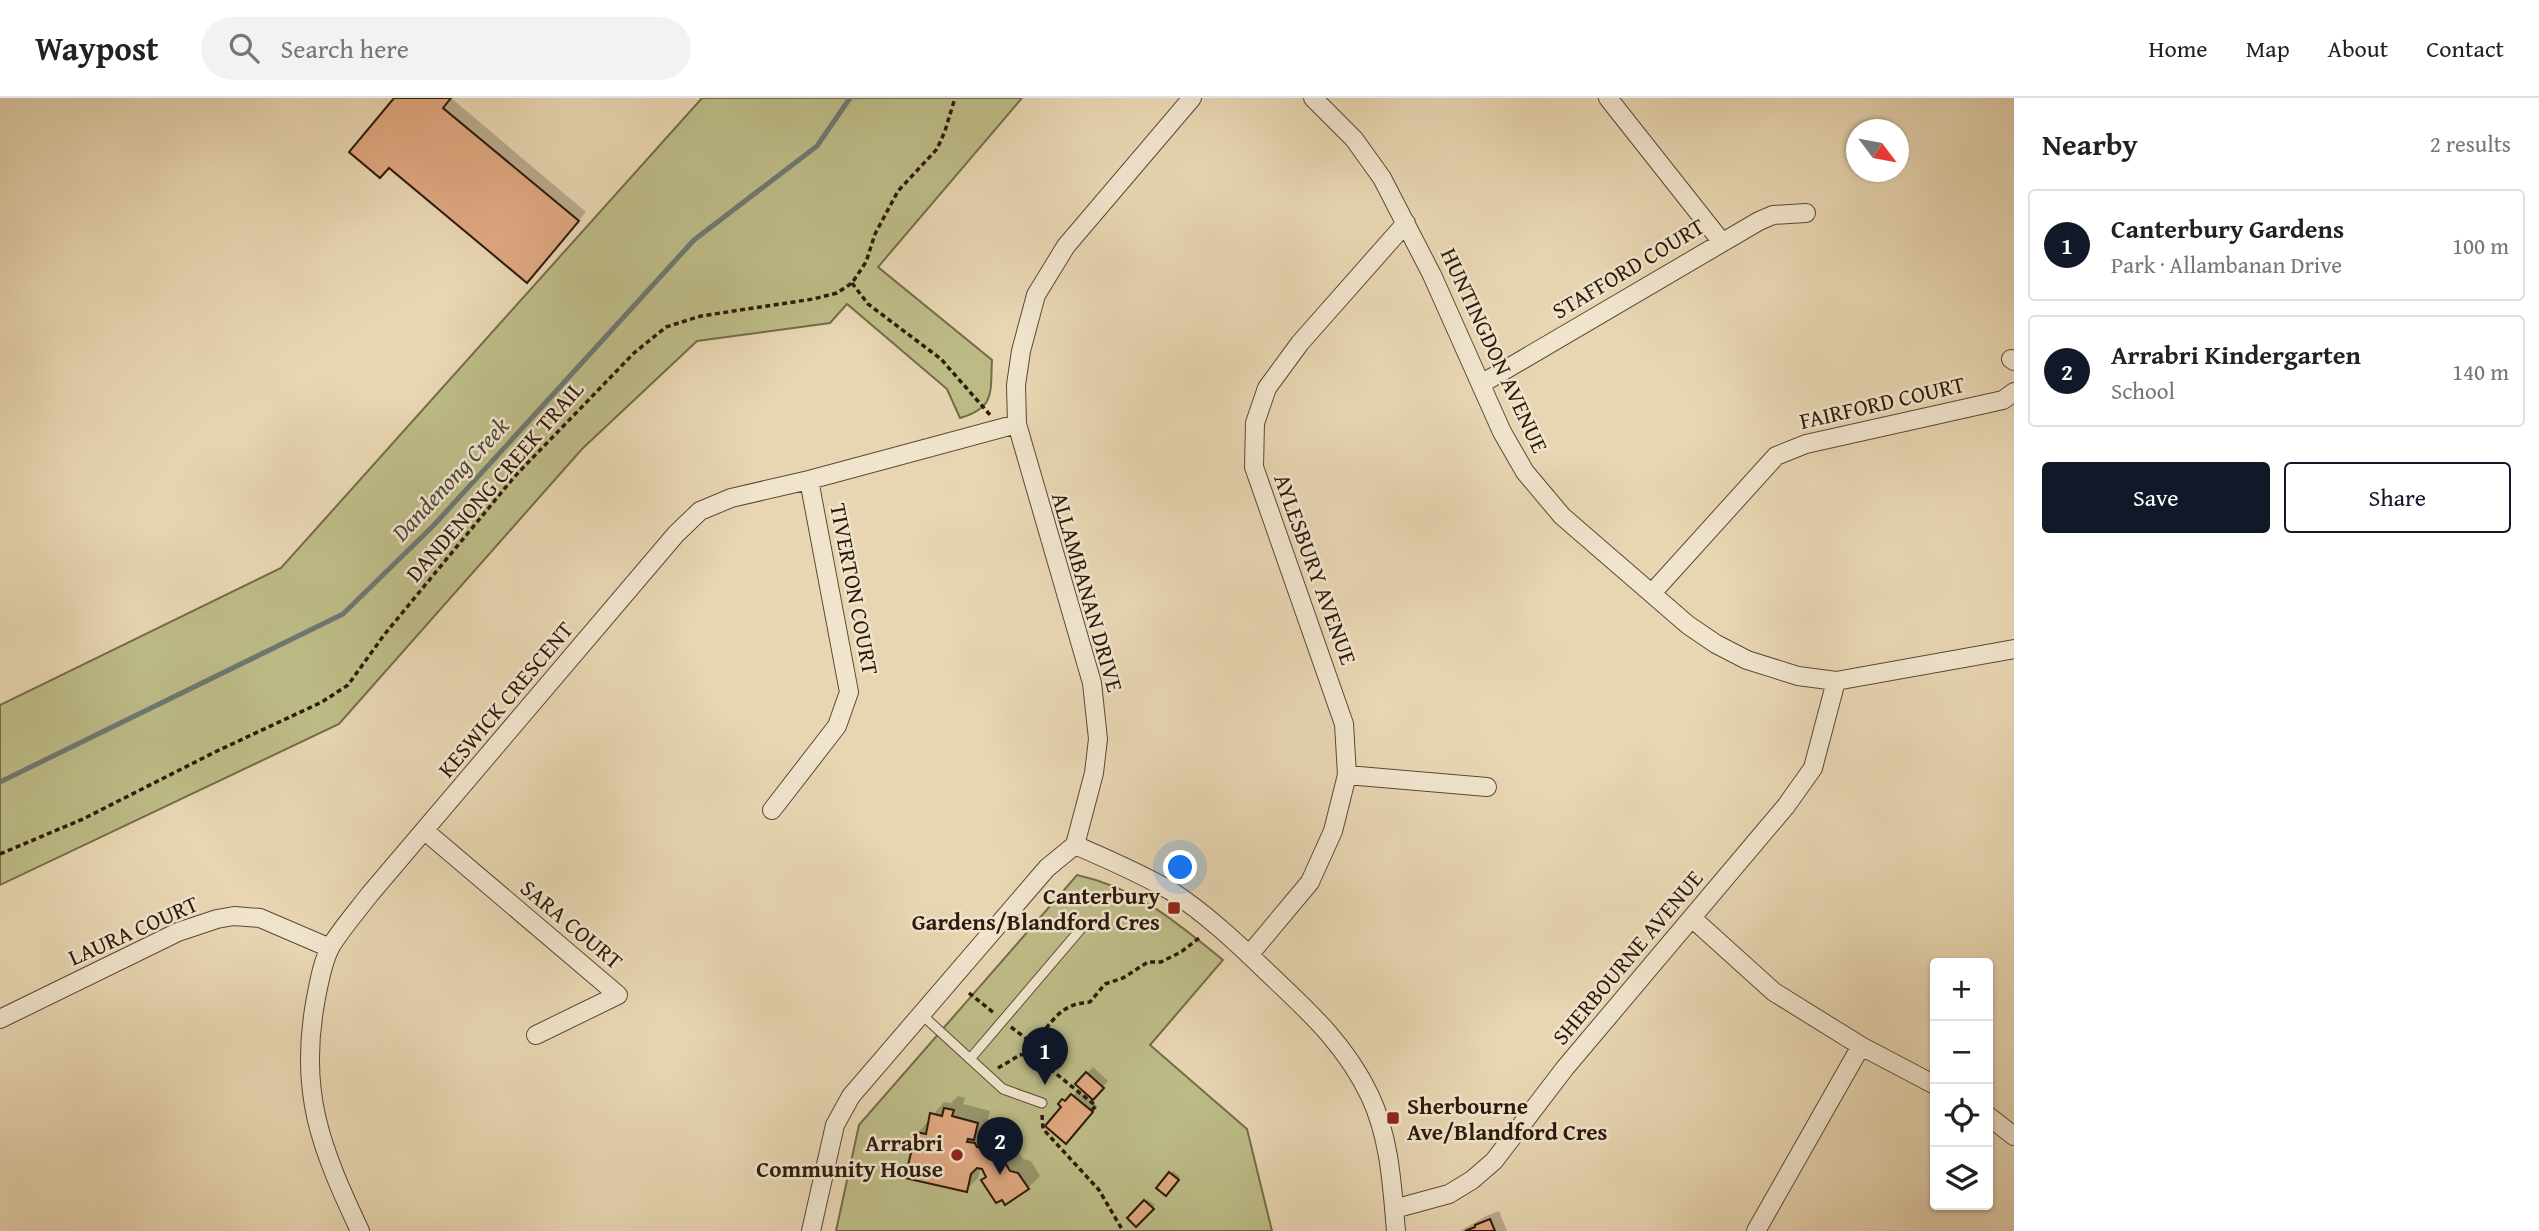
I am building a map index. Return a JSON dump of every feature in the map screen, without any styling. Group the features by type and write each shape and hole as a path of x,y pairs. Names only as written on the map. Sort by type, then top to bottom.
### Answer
{"street":[{"name":"ALLAMBANAN DRIVE","path":"1075,845 1094,774 1098,739 1095,708 1083,649 1017,424 1016,385 1021,351 1036,295 1066,246 1192,98"},
{"name":"HUNTINGDON AVENUE","path":"1313,98 1353,139 1382,178 1406,223 1513,453 1541,493 1562,516 1688,625 1747,660 1798,676 1836,681 2014,649"},
{"path":"1608,98 1721,241"},
{"name":"STAFFORD COURT","path":"1481,384 1721,241 1773,215 1806,214"},
{"name":"AYLESBURY AVENUE","path":"1249,956 1310,882 1333,831 1347,775 1344,724 1254,467 1255,424 1267,388 1300,343 1406,223"},
{"name":"FAIRFORD COURT","path":"1652,593 1776,456 1806,444 2003,400 2014,392"},
{"name":"KESWICK CRESCENT","path":"360,1231 319,1134 309,1057 311,1023 318,985 330,948 370,894 676,534 700,511 731,498 809,480 1017,424"},
{"name":"TIVERTON COURT","path":"772,810 837,726 849,692 809,480"},
{"name":"SHERBOURNE AVENUE","path":"1394,1209 1449,1194 1472,1180 1494,1161 1565,1068 1786,806 1813,768 1836,681"},
{"path":"1347,775 1487,787"},
{"name":"SARA COURT","path":"425,831 618,995 536,1035"},
{"path":"811,1231 835,1125 850,1096 1047,868 1075,845 1140,874 1174,893 1216,925 1339,1043 1355,1066 1371,1098 1384,1135 1393,1178 1396,1231"},
{"name":"LAURA COURT","path":"0,1018 178,932 217,919 234,916 260,918 330,948"},
{"path":"1692,918 1774,992 1861,1046 1933,1084"},
{"path":"1756,1231 1861,1046"},
{"path":"1993,1120 2014,1136"}],"lane":[{"path":"970,1059 1085,924"},
{"path":"920,1014 1003,1089 1042,1103"}],"path":[{"path":"955,98 937,149 898,191 875,234 866,262 852,283 868,304 955,372 990,412 995,430"},
{"name":"DANDENONG CREEK TRAIL","path":"0,854 83,819 321,702 348,685 384,635 515,476 634,353 666,327 701,316 836,293 852,283"},
{"path":"1091,1110 1096,1106 1044,1064 1040,1036 1055,1017 1073,1003 1090,1002 1105,984 1123,978 1148,962 1161,962 1181,952 1199,938"},
{"path":"989,1076 1020,1055 1042,1052"},
{"path":"1042,1103 1042,1129 1099,1190 1123,1231"},
{"path":"1059,1149 1065,1143"}],"shaded area":[{"path":"702,98 1022,98 878,267 992,360 989,397 985,404 972,414 960,418 947,389 847,304 830,323 697,341 582,449 339,724 0,885 0,705 281,568"},
{"path":"1077,875 1119,888 1155,908 1223,960 1150,1045 1247,1129 1272,1231 836,1231 859,1125"}],"building":[{"path":"394,98 451,98 443,108 579,221 527,283 389,168 380,178 349,152"},
{"path":"1086,1072 1104,1088 1093,1100 1075,1084"},
{"path":"1071,1094 1093,1112 1066,1144 1045,1126 1061,1107 1058,1104 1062,1099 1065,1101"},
{"name":"Arrabri Community House","path":"944,1108 954,1110 952,1116 978,1123 974,1140 968,1139 967,1142 975,1143 977,1147 1003,1152 1002,1158 1010,1171 1018,1173 1029,1189 1005,1205 1002,1200 996,1203 981,1180 986,1177 982,1169 977,1168 971,1174 967,1192 905,1178 916,1132 926,1134 930,1113 942,1116"},
{"path":"1169,1172 1179,1180 1166,1196 1156,1188"},
{"path":"1144,1200 1154,1209 1136,1227 1127,1218"},
{"path":"1490,1219 1495,1231 1465,1231 1475,1225"}],"waterway":[{"name":"Dandenong Creek","path":"0,782 343,614 433,526 694,240 817,146 850,98"}],"place":[{"name":"Canterbury Gardens/Blandford Cres","path":"1174,908"},
{"name":"Canterbury Gardens","path":"1045,1085"},
{"name":"Sherbourne Ave/Blandford Cres","path":"1393,1118"},
{"name":"Arrabri Community House","path":"957,1155"},
{"name":"Arrabri Kindergarten","path":"1000,1175"}]}
